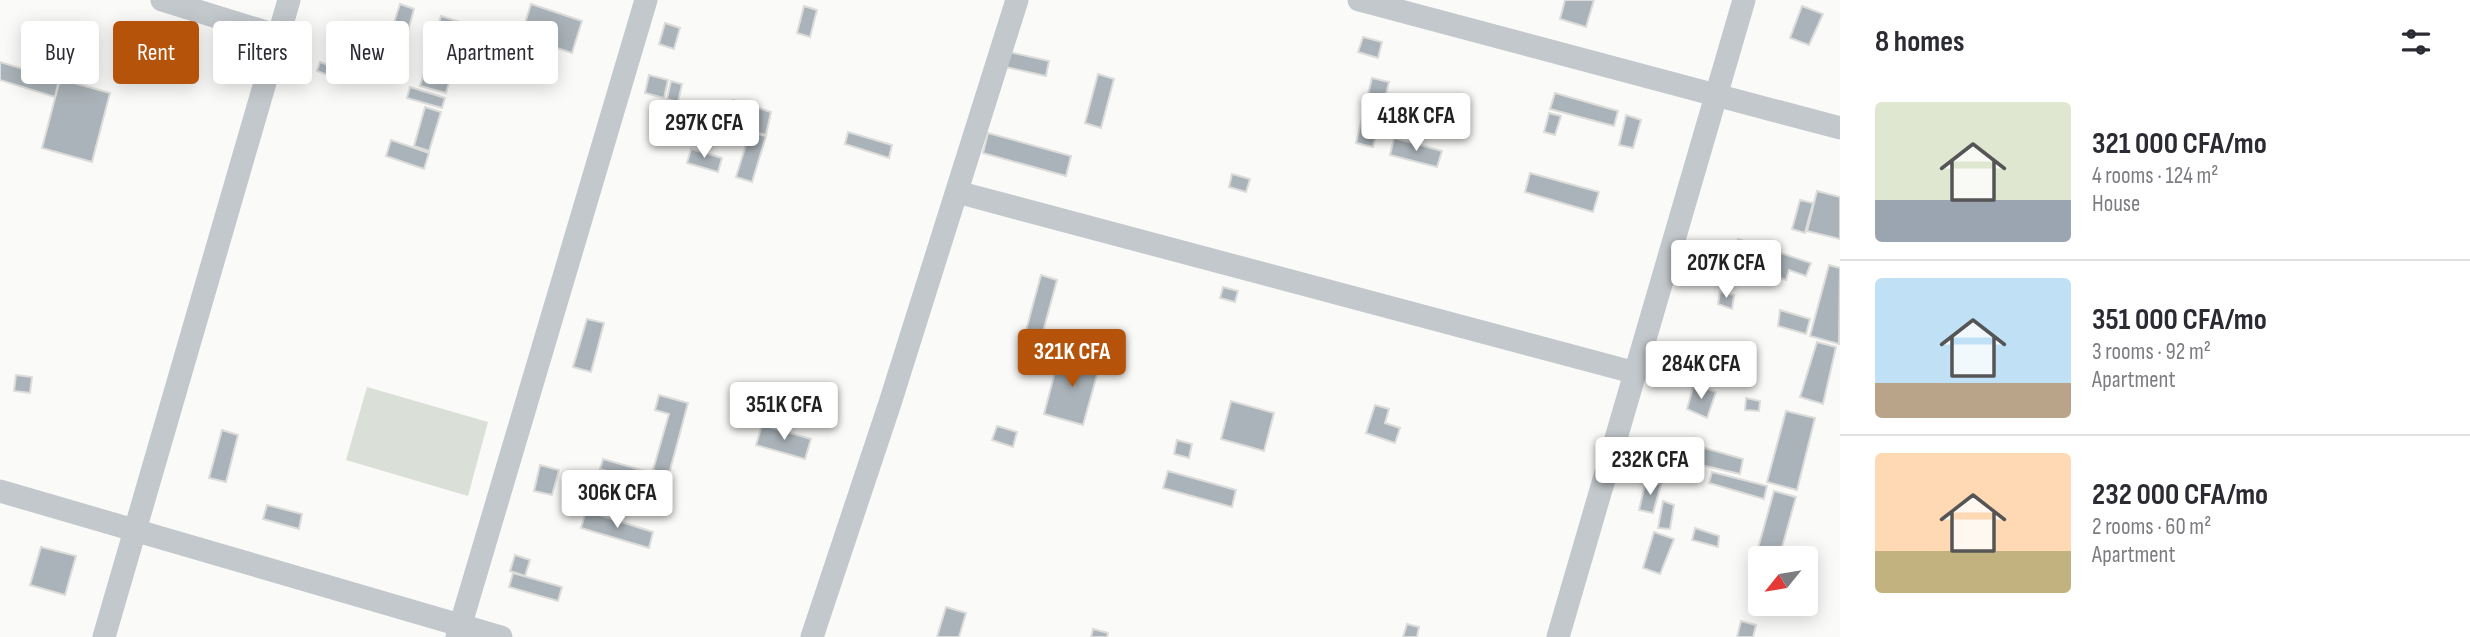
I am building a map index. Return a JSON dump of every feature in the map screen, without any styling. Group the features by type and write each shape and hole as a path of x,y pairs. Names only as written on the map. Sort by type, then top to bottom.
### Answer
{"street":[{"path":"162,0 230,21"},
{"path":"283,21 289,0"},
{"path":"459,632 646,0"},
{"path":"811,637 886,416 1017,0"},
{"path":"1359,0 1411,7 1716,96 1840,128"},
{"path":"1558,637 1744,0"},
{"path":"104,637 265,84"},
{"path":"957,192 1636,373"},
{"path":"0,491 459,632 501,637"}],"shaded area":[{"path":"367,387 488,422 468,496 346,460"}],"building":[{"path":"1565,0 1594,0 1586,27 1560,19"},
{"path":"400,4 414,9 409,27 409,21 395,21"},
{"path":"531,4 582,21 572,53 558,48 558,21 526,21"},
{"path":"804,6 817,10 810,37 797,33"},
{"path":"1802,6 1823,14 1809,45 1790,38"},
{"path":"441,16 457,21 440,21"},
{"path":"665,23 680,28 674,49 659,44"},
{"path":"1363,37 1382,42 1378,58 1358,52"},
{"path":"1009,52 1049,61 1046,76 1006,67"},
{"path":"0,62 21,68 21,84 58,84 55,97 0,80"},
{"path":"320,62 326,64 326,74 317,71"},
{"path":"1098,74 1114,79 1101,128 1085,123"},
{"path":"649,75 668,80 664,98 645,93"},
{"path":"423,76 423,84 449,84 446,93 420,86"},
{"path":"1372,78 1389,82 1373,147 1356,143"},
{"path":"671,81 682,84 678,102 667,99"},
{"path":"59,84 78,84 110,93 92,162 42,148"},
{"path":"410,87 445,98 442,108 407,98"},
{"path":"1555,93 1618,111 1614,126 1550,109"},
{"path":"733,100 771,112 766,135 725,125"},
{"path":"425,107 441,112 429,151 414,146"},
{"path":"1549,113 1561,116 1555,135 1544,132"},
{"path":"1626,115 1641,120 1633,148 1619,145"},
{"path":"750,132 766,136 752,182 736,177"},
{"path":"848,132 892,145 889,158 845,144"},
{"path":"988,133 1071,156 1066,176 983,153"},
{"path":"1394,138 1442,151 1437,167 1390,155"},
{"path":"391,140 429,153 424,169 386,156"},
{"path":"691,149 722,158 718,172 687,163"},
{"path":"1530,173 1599,192 1593,212 1525,192"},
{"path":"1232,174 1250,179 1246,192 1229,187"},
{"path":"1817,191 1840,197 1840,239 1807,231"},
{"path":"1800,200 1813,203 1805,233 1792,229"},
{"path":"1738,239 1811,263 1806,276 1789,270 1786,280 1731,262"},
{"path":"1829,265 1840,268 1839,344 1810,336"},
{"path":"1041,275 1057,280 1041,339 1025,334"},
{"path":"1223,287 1238,291 1235,302 1220,298"},
{"path":"1720,292 1734,295 1732,309 1718,304"},
{"path":"1780,310 1810,319 1806,334 1778,326"},
{"path":"587,319 604,323 591,372 573,367"},
{"path":"1817,342 1836,347 1823,404 1800,397"},
{"path":"1060,353 1100,364 1083,425 1044,414"},
{"path":"16,375 32,377 30,393 14,391"},
{"path":"1694,384 1716,392 1707,418 1687,409"},
{"path":"659,395 688,403 669,474 653,470 669,414 655,410"},
{"path":"1746,398 1760,401 1759,411 1745,410"},
{"path":"1231,401 1274,413 1264,451 1221,439"},
{"path":"1375,405 1389,409 1385,423 1400,428 1395,443 1366,433"},
{"path":"1786,411 1815,418 1797,490 1767,482"},
{"path":"762,425 811,439 805,459 756,445"},
{"path":"997,426 1017,432 1013,447 992,440"},
{"path":"222,430 238,435 226,482 209,478"},
{"path":"1177,440 1192,444 1189,458 1174,454"},
{"path":"1680,441 1743,459 1740,474 1676,459"},
{"path":"603,459 648,472 644,482 600,469"},
{"path":"540,465 559,470 552,495 534,491"},
{"path":"1168,471 1236,490 1232,507 1163,488"},
{"path":"1712,472 1767,486 1764,499 1709,483"},
{"path":"1646,480 1661,484 1653,513 1639,510"},
{"path":"1774,491 1796,497 1782,546 1759,546"},
{"path":"1663,501 1674,505 1670,529 1658,528"},
{"path":"267,505 302,514 299,529 263,519"},
{"path":"586,511 653,532 649,548 581,528"},
{"path":"1695,528 1719,536 1718,547 1692,540"},
{"path":"1654,532 1674,539 1660,574 1643,568"},
{"path":"41,547 76,556 65,595 30,585"},
{"path":"515,555 530,560 525,576 510,571"},
{"path":"513,573 562,587 558,601 509,587"},
{"path":"946,607 966,613 959,637 937,637"},
{"path":"1741,621 1756,625 1753,637 1737,637"},
{"path":"1407,624 1419,627 1417,637 1403,637"},
{"path":"1093,629 1108,633 1107,637 1091,637"}]}
